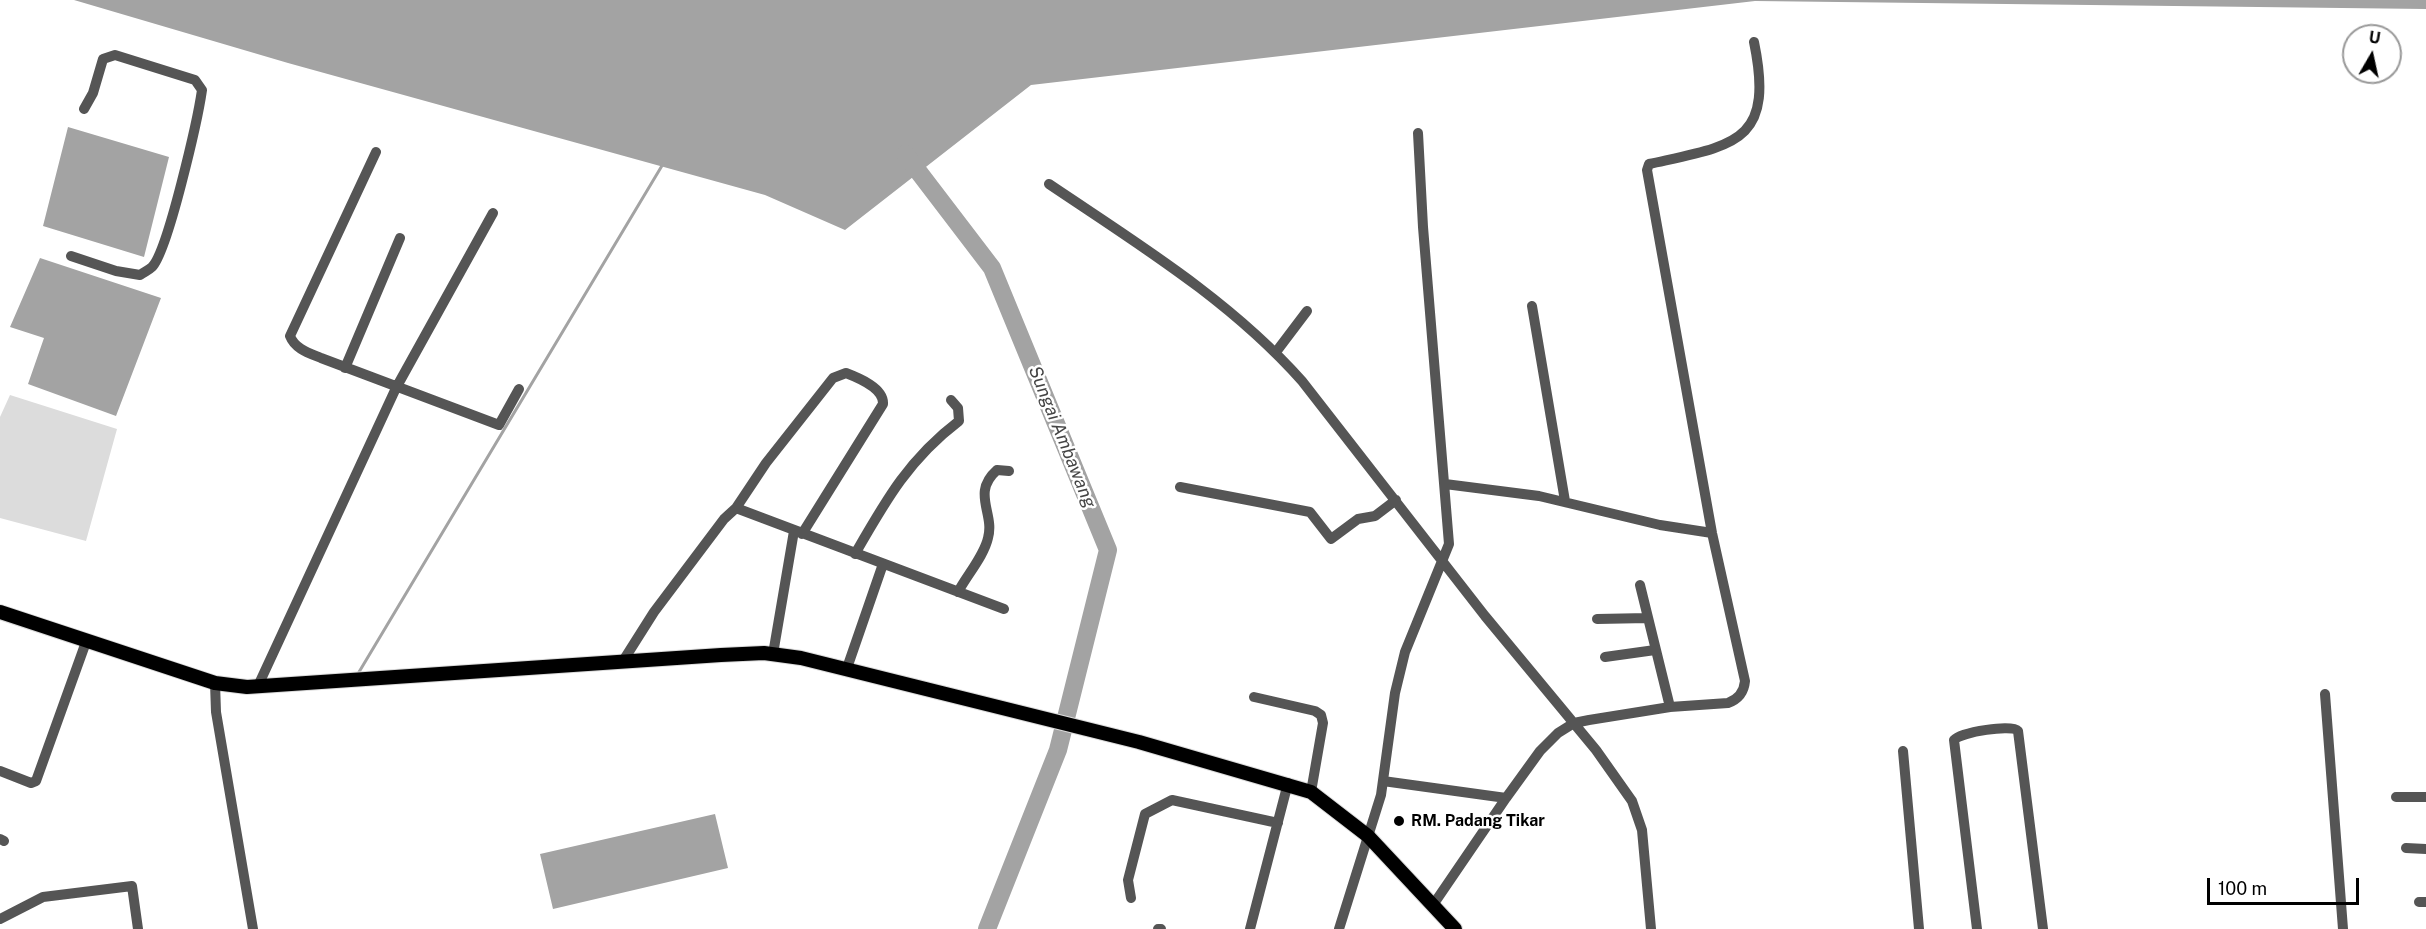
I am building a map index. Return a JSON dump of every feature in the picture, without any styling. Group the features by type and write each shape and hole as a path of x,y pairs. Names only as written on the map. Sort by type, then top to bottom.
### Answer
{"main road":[{"path":"0,612 215,683 258,688 623,661 773,654 848,668 1139,742 1288,783 1311,792 1368,836 1455,929"}],"street":[{"path":"1434,905 1547,742 1574,723 1670,707 1728,703 1735,701 1744,688 1745,681 1712,533 1647,170 1649,164 1702,153 1744,134 1755,120 1760,98 1760,68 1754,42"},
{"path":"71,256 116,271 140,274 153,267 167,234 198,116 202,90 195,80 115,55 103,58 93,93 84,109"},
{"path":"1339,929 1378,810 1395,693 1402,661 1449,544 1423,228 1418,133"},
{"path":"376,152 356,200 290,336 296,346 396,388 499,425 519,389"},
{"path":"1049,184 1202,288 1276,352 1396,500 1616,777 1639,815 1650,929"},
{"path":"258,688 396,388 493,213"},
{"path":"345,368 400,238"},
{"path":"1532,306 1565,501"},
{"path":"1276,352 1307,311"},
{"path":"623,661 654,612 724,519 736,508 766,463 833,378 846,373 862,380 880,393 883,404 798,533 773,654"},
{"path":"855,554 884,503 909,468 924,449 959,421 958,408 951,400"},
{"path":"958,592 989,537 984,502 987,484 997,470 1010,471"},
{"path":"1445,484 1565,501 1660,525 1712,533"},
{"path":"1180,487 1310,512 1331,539 1358,519 1375,516 1396,500"},
{"path":"736,508 1004,609"},
{"path":"848,668 884,564"},
{"path":"1640,585 1670,707"},
{"path":"1597,619 1648,618"},
{"path":"0,771 31,783 36,781 86,642"},
{"path":"1605,657 1656,650"},
{"path":"215,683 216,712 254,929"},
{"path":"2325,694 2343,929"},
{"path":"1254,697 1315,711 1321,715 1323,723 1311,792"},
{"path":"1977,929 1954,744 1956,737 1961,735 2011,727 2018,731 2043,929"},
{"path":"1904,751 1919,929"},
{"path":"1383,781 1506,798"},
{"path":"1250,929 1288,783"},
{"path":"2396,797 2426,797"},
{"path":"1131,898 1128,880 1146,814 1172,800 1278,823"},
{"path":"2406,848 2426,849"},
{"path":"0,919 43,897 132,886 138,929"}],"shaded area":[{"path":"74,0 2426,0 2426,9 1755,1 1031,85 845,230 765,195 288,63"},
{"path":"68,127 169,157 144,257 43,226"},
{"path":"40,258 161,298 116,416 28,384 44,338 10,327"},
{"path":"10,395 117,429 86,541 0,518 0,417"},
{"path":"715,814 728,868 553,909 540,854"}],"waterway":[{"name":"Sungai Ambawang","path":"905,154 992,268 1108,550 1058,750 987,929"},
{"path":"359,672 663,164"}],"place":[{"name":"RM. Padang Tikar","path":"1399,821"}]}
